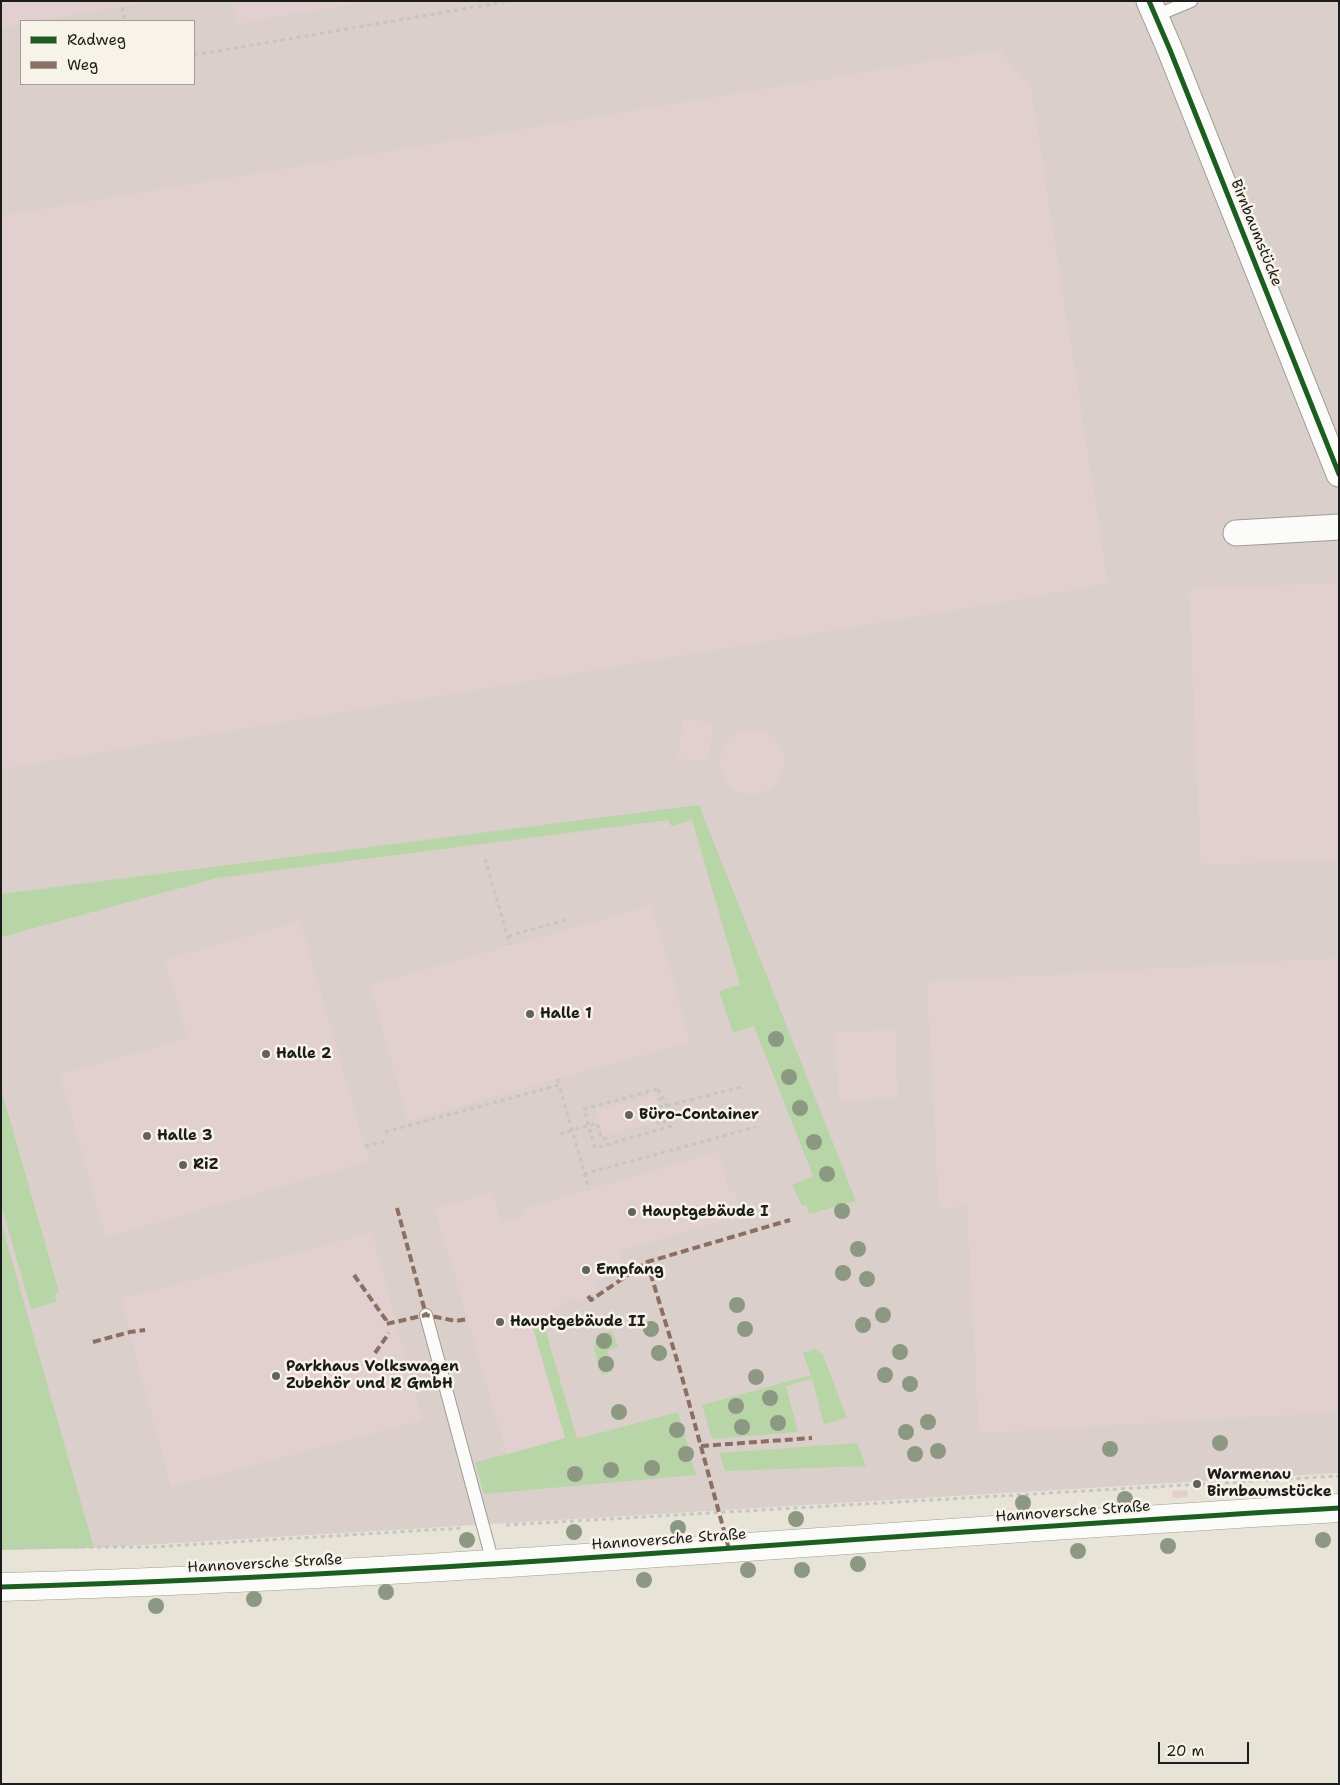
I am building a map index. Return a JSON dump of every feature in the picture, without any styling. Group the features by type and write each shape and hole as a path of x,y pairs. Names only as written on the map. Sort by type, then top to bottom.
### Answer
{"street":[{"name":"Birnbaumstücke","path":"1152,8 1339,474"},
{"path":"1236,533 1339,527"},
{"name":"Hannoversche Straße","path":"1,1587 161,1583 913,1537 1339,1508"}],"lane":[{"path":"1152,8 1190,1"},
{"path":"426,1315 493,1563"}],"path":[{"path":"195,55 510,1"},
{"path":"122,7 125,20"},
{"path":"485,859 510,946"},
{"path":"508,936 566,920"},
{"path":"557,1079 589,1190"},
{"path":"385,1132 559,1085"},
{"path":"667,1106 741,1087"},
{"path":"658,1089 664,1097 672,1126 595,1148 584,1108 658,1089"},
{"path":"657,1121 659,1124 665,1122 659,1099 664,1097"},
{"path":"560,1134 597,1123 602,1139 607,1138 606,1135"},
{"path":"584,1174 756,1127"},
{"path":"365,1146 388,1141"},
{"path":"1,1547 151,1547 1339,1476"}],"shaded area":[{"path":"1,1 1339,1 1339,1473 94,1548 1,1230"}],"green space":[{"path":"699,805 856,1201 809,1214 806,1205 802,1206 792,1185 813,1176 754,1026 733,1033 719,991 740,985 692,820 671,826 668,820 217,878 1,937 1,894"},
{"path":"1,1089 59,1292 55,1294 56,1302 31,1309 1,1204"},
{"path":"1,1222 94,1548 1,1550"},
{"path":"532,1325 544,1325 577,1439 678,1412 696,1475 484,1494 475,1462 565,1438"},
{"path":"612,1331 618,1347 607,1351 613,1371 602,1375 594,1349 595,1341 603,1333"},
{"path":"815,1349 823,1355 847,1418 824,1424 812,1379 786,1386 798,1432 714,1439 702,1405 811,1375 803,1353"},
{"path":"857,1443 866,1466 725,1471 719,1453"}],"building":[{"path":"1,1 148,1 42,20 20,20 20,24 1,27"},
{"path":"233,1 363,1 363,2 237,24"},
{"path":"1000,50 1031,89 1108,584 1,769 1,216"},
{"path":"1339,583 1339,859 1201,865 1189,589"},
{"path":"683,719 713,723 708,762 678,758"},
{"path":"746,730 758,730 775,739 782,750 784,762 782,774 775,785 758,794 746,794 734,789 725,780 720,768 720,756 725,744 734,735"},
{"name":"Halle 1","path":"651,906 673,979 689,1042 408,1121 370,985"},
{"name":"Halle 2","path":"300,921 369,1161 106,1237 60,1075 188,1038 165,960"},
{"path":"1339,958 1339,1412 979,1433 967,1206 939,1208 927,982"},
{"path":"895,1029 898,1097 839,1101 835,1033"},
{"name":"Büro-Container","path":"655,1095 662,1120 603,1136 596,1111"},
{"path":"718,1152 729,1191 734,1190 742,1219 730,1223 729,1219 619,1251 623,1266 594,1284 598,1290 580,1302 576,1296 532,1325 565,1438 507,1454 435,1209 492,1192 501,1222 525,1216 523,1209"},
{"name":"Parkhaus Volkswagen Zubehör und R GmbH","path":"372,1233 422,1420 171,1487 121,1299"},
{"path":"1187,1490 1188,1497 1173,1498 1172,1491"}],"marked path":[{"path":"397,1208 426,1315"},
{"path":"588,1296 591,1300 647,1262 790,1220"},
{"path":"647,1262 680,1370 729,1549"},
{"path":"354,1275 386,1320 386,1324 426,1315 456,1321 468,1319"},
{"path":"93,1342 145,1330"},
{"path":"375,1353 389,1333"},
{"path":"701,1446 812,1438"}],"cycle path":[{"path":"1149,1 1339,474"},
{"path":"1,1587 336,1573 1339,1508"}],"place":[{"name":"Halle 1","path":"530,1014"},
{"name":"Halle 2","path":"266,1054"},
{"name":"Büro-Container","path":"629,1115"},
{"name":"Halle 3","path":"147,1136"},
{"name":"RiZ","path":"183,1165"},
{"name":"Hauptgebäude I","path":"632,1212"},
{"name":"Empfang","path":"586,1270"},
{"name":"Hauptgebäude II","path":"500,1322"},
{"name":"Parkhaus Volkswagen Zubehör und R GmbH","path":"276,1376"},
{"name":"Warmenau Birnbaumstücke","path":"1197,1484"}]}
